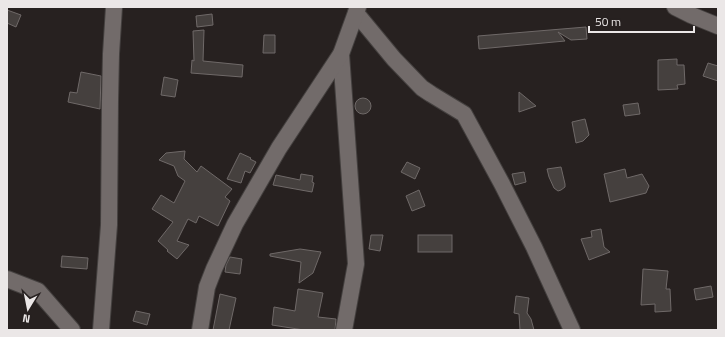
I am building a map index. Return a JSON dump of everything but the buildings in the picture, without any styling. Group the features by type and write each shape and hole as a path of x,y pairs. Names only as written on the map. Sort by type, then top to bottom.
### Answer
{"street":[{"path":"101,330 109,225 111,54 114,7"},
{"path":"675,7 691,16 718,26"},
{"path":"200,330 207,287 235,224 279,148 342,54 357,10"},
{"path":"357,10 394,59 422,88 464,114 502,184 572,330"},
{"path":"342,54 356,264 344,330"},
{"path":"7,280 38,291 72,330"}]}
